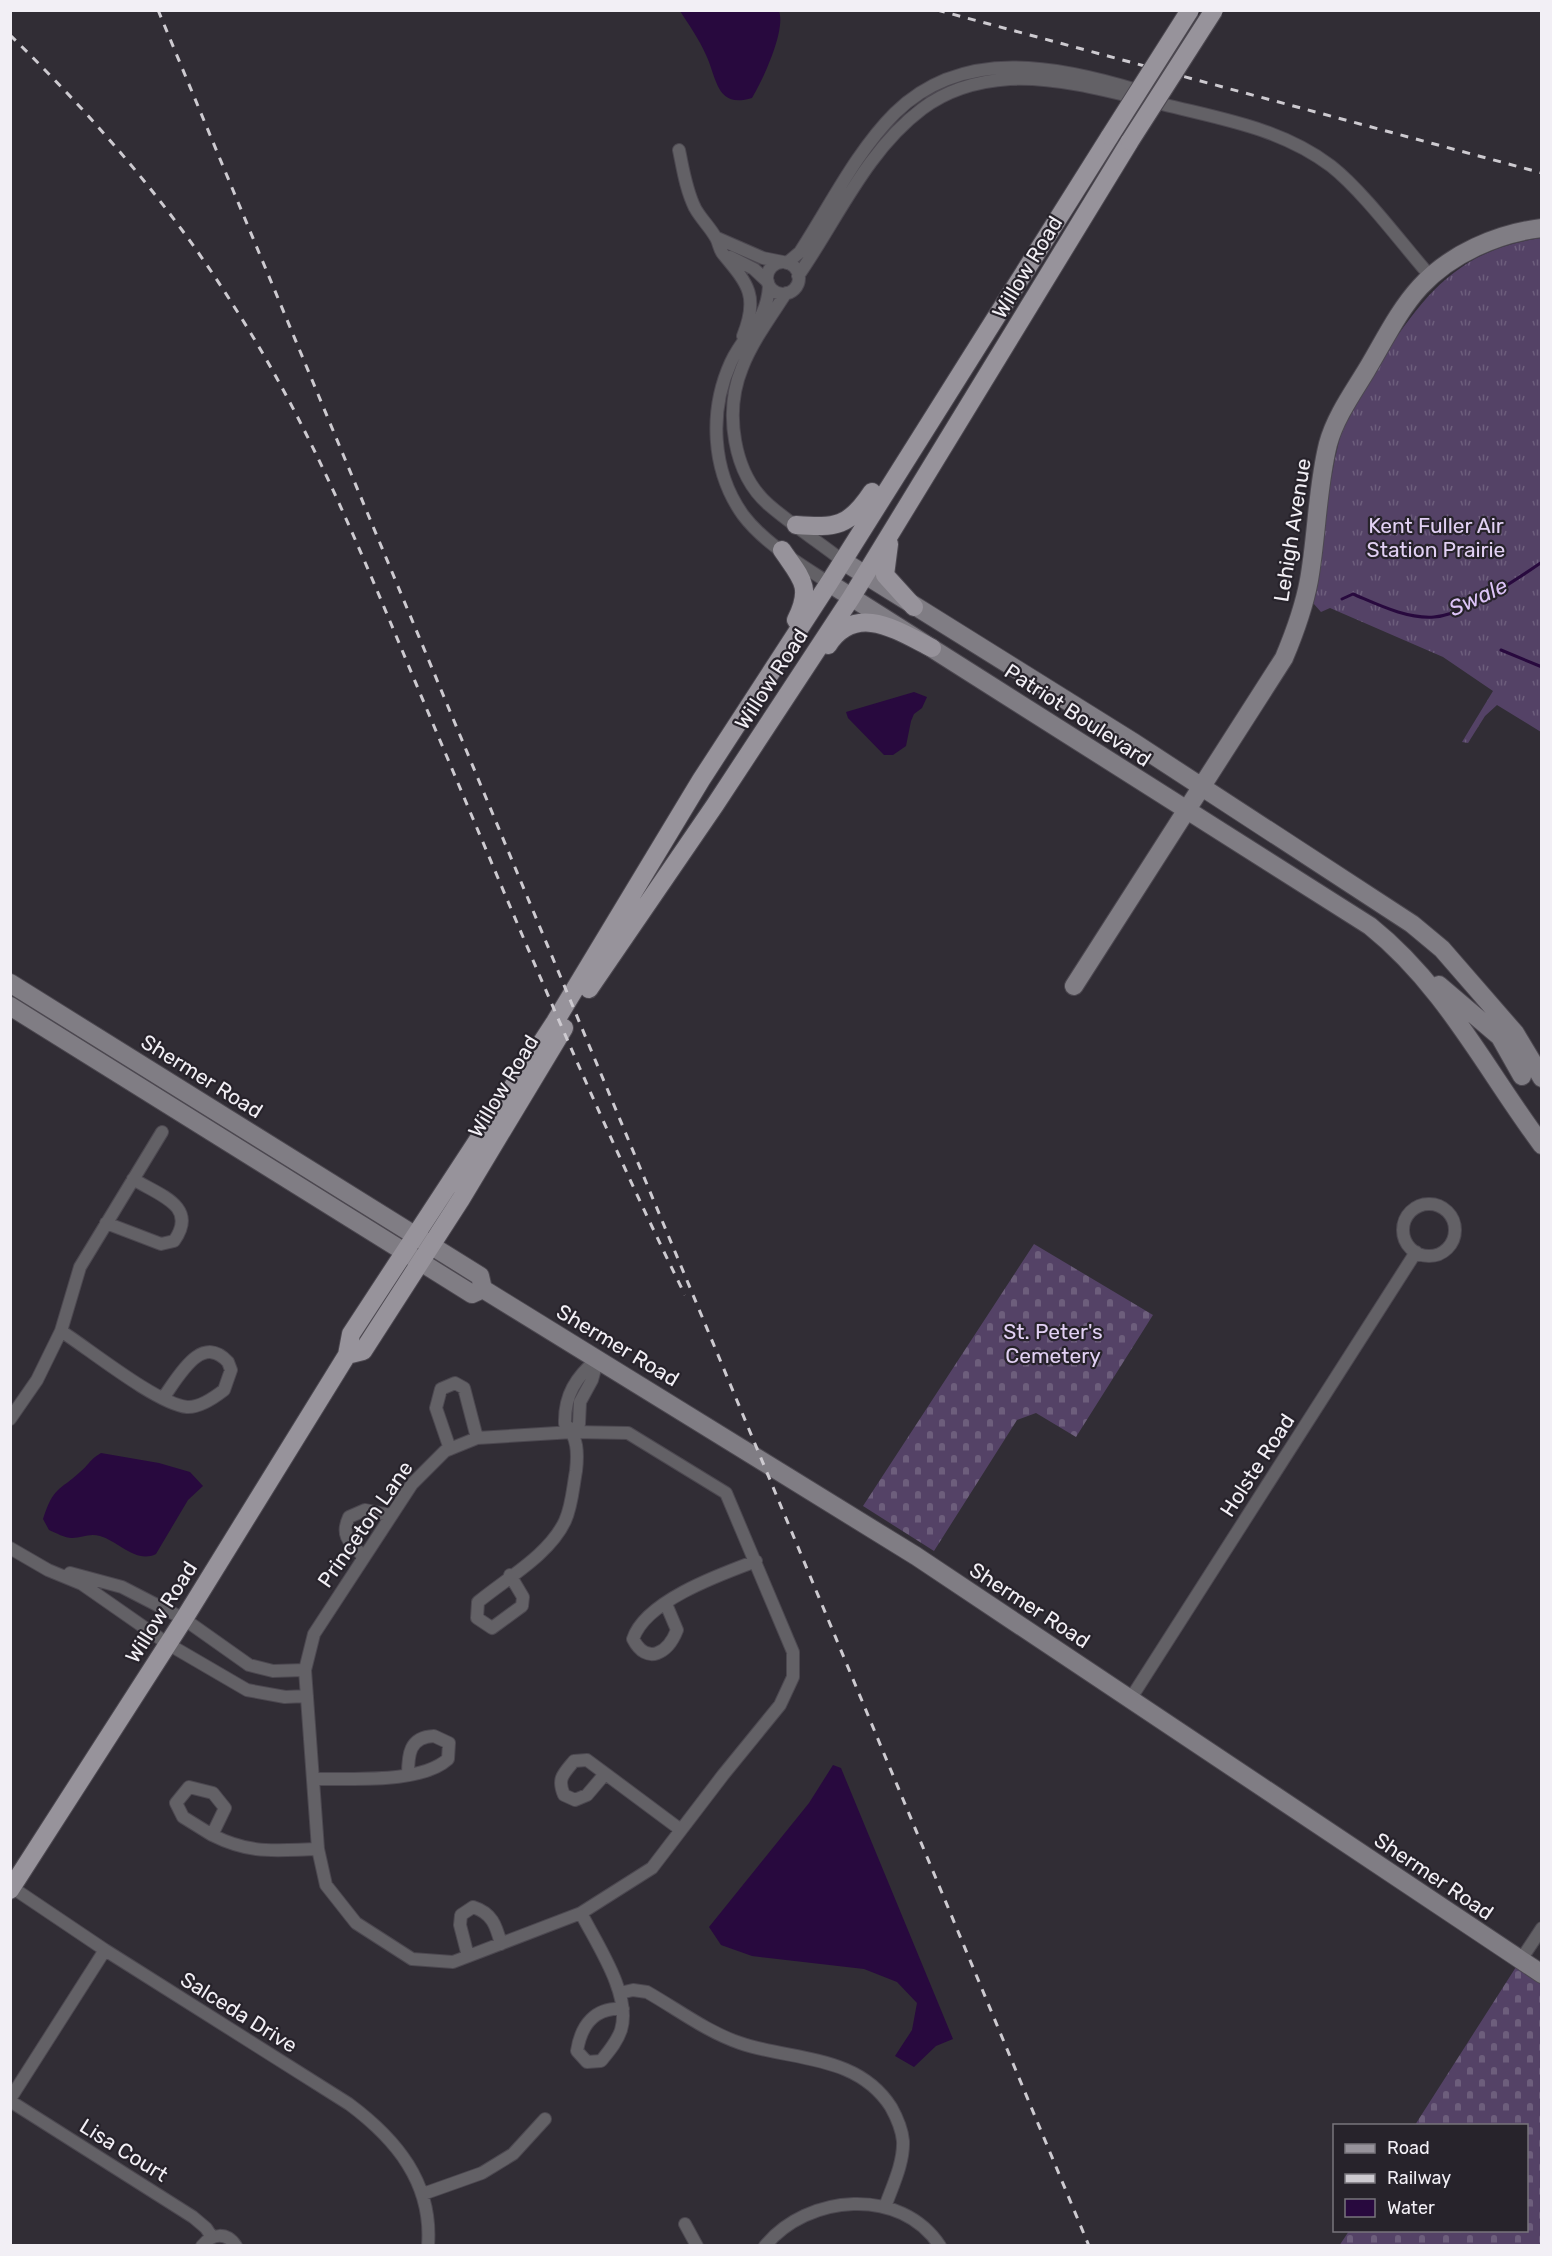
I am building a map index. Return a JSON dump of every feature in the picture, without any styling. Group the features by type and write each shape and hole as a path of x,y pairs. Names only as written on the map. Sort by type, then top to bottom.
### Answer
{"main road":[{"name":"Willow Road","path":"11,1888 184,1619 347,1355 351,1334 566,1004 701,780 843,561 1190,10"},
{"name":"Willow Road","path":"347,1355 363,1351 623,936 715,805 851,598 1130,141 1214,10"},
{"name":"Lehigh Avenue","path":"1074,986 1284,658 1300,620 1309,580 1329,443 1344,409 1392,327 1419,288 1465,254 1493,240 1521,231 1542,228"},
{"path":"796,525 826,527 845,521 859,512 903,442 930,423"},
{"path":"899,520 887,549 885,575 914,607"},
{"path":"701,780 713,754 783,646 802,608 806,594 804,582 782,550"},
{"name":"Patriot Boulevard","path":"843,561 1381,902 1442,949 1515,1033 1533,1074"},
{"name":"Patriot Boulevard","path":"829,583 1370,926 1414,965 1462,1025 1542,1145"},
{"path":"715,805 761,750 831,640 849,626 859,621 880,624 932,648"},
{"path":"1414,965 1494,1030 1533,1074 1514,1103"},
{"name":"Shermer Road","path":"10,983 480,1276 483,1289 901,1546 1542,1974"},
{"name":"Shermer Road","path":"10,1006 472,1294 483,1289"}],"street":[{"name":"Patriot Boulevard","path":"829,583 782,550 743,515 718,454 718,401 737,351 768,305 770,268 800,252 862,155 897,112 937,86 976,70 1018,66 1060,70 1125,86 1195,110"},
{"name":"Patriot Boulevard","path":"843,561 768,504 743,470 734,434 734,405 741,369 786,293 794,289 798,276 855,186 894,133 921,110 958,90 992,81 1042,80 1089,87 1195,110"},
{"path":"1195,110 1255,127 1281,138 1331,166 1431,277"},
{"path":"679,150 694,206 704,224 717,238 762,258 785,262 795,267 798,276"},
{"path":"717,238 721,252 738,269 750,293 752,309 737,351"},
{"path":"721,252 754,269 777,292 786,293"},
{"path":"10,1419 38,1380 61,1331 80,1267 162,1131"},
{"path":"106,1223 161,1245 174,1241 184,1228 184,1218 176,1206 133,1179"},
{"path":"1425,1204 1441,1207 1452,1219 1454,1235 1452,1243 1432,1256 1416,1252 1403,1236 1405,1219 1410,1212 1425,1204"},
{"name":"Holste Road","path":"1131,1698 1416,1252"},
{"path":"61,1331 164,1398 188,1407 197,1406 224,1390 231,1370 228,1362 212,1352 202,1352 193,1358 164,1398"},
{"path":"510,1575 552,1543 565,1520 577,1459 573,1432 579,1424 580,1402 592,1380 598,1358"},
{"path":"450,1449 436,1408 441,1389 455,1383 464,1388 477,1438"},
{"name":"Princeton Lane","path":"573,1432 628,1433 726,1493 792,1652 793,1677 780,1705 652,1868 580,1913 501,1944 453,1962 412,1959 356,1923 326,1885 318,1849 315,1779 305,1670 314,1634 412,1484 445,1451 477,1438 573,1432"},
{"path":"363,1556 345,1538 344,1528 349,1517 365,1510 390,1515"},
{"path":"10,1548 82,1584 168,1644 247,1690 285,1697 307,1696"},
{"path":"666,1604 696,1584 756,1561"},
{"path":"60,1575 74,1573 114,1584 184,1619 249,1665 273,1671 305,1670"},
{"path":"106,1599 114,1584"},
{"path":"315,1779 408,1775"},
{"path":"604,1775 681,1830"},
{"path":"212,1835 251,1851 318,1849"},
{"name":"Salceda Drive","path":"11,1888 349,2104 379,2127 407,2160 423,2194 429,2234 428,2246"},
{"path":"468,1956 460,1925 461,1915 473,1907 486,1911 496,1926 501,1944"},
{"path":"580,1913 620,1994 623,2009 621,2029 613,2046 601,2061 587,2062 577,2051 579,2038 588,2021 600,2011 623,2009"},
{"path":"1520,1961 1542,1928"},
{"path":"10,2100 105,1950"},
{"path":"620,1994 633,1990 647,1992 736,2042 837,2066 862,2076 881,2092 896,2115 903,2141 898,2171 885,2207"},
{"name":"Lisa Court","path":"10,2100 194,2217 206,2228 207,2241 225,2236 236,2246"},
{"path":"423,2194 482,2173 513,2154 545,2119"},
{"path":"765,2246 772,2237 803,2217 831,2205 856,2203 885,2207 920,2225 940,2246"},
{"path":"685,2224 697,2246"}],"green space":[{"name":"Kent Fuller Air Station Prairie","path":"1541,238 1541,732 1497,705 1485,716 1468,743 1462,742 1493,691 1443,657 1330,608 1321,612 1313,603 1318,584 1327,508 1339,441 1346,420 1369,379 1412,315 1446,279 1487,253 1512,244"},
{"name":"St. Peter's Cemetery","path":"1034,1244 1153,1315 1076,1437 1036,1413 1017,1420 934,1551 863,1506"},
{"path":"1516,1967 1541,1984 1541,2245 1339,2246 1348,2232 1528,2232 1528,2124 1416,2124"}],"water":[{"path":"680,11 779,11 779,30 776,42 767,68 752,98 731,99 720,89 700,43"},
{"path":"914,692 927,697 922,708 914,714 911,721 906,746 893,755 884,755 848,718 846,712"},
{"path":"101,1453 159,1463 190,1472 203,1486 188,1500 156,1554 141,1556 134,1554 96,1535 72,1538 63,1536 49,1530 43,1519 57,1491"},
{"path":"833,1765 841,1768 953,2039 936,2046 914,2067 895,2056 912,2030 917,2003 897,1982 864,1969 752,1956 721,1945 709,1927 809,1803"}],"waterway":[{"name":"Swale","path":"1342,599 1353,594 1413,616 1446,615 1490,595 1542,562"},
{"path":"1501,650 1542,667"}],"railway":[{"path":"158,10 1089,2246"},
{"path":"937,10 1542,173"},
{"path":"10,35 102,131 159,199 235,308 290,403 339,502 583,1076 685,1295"}]}
